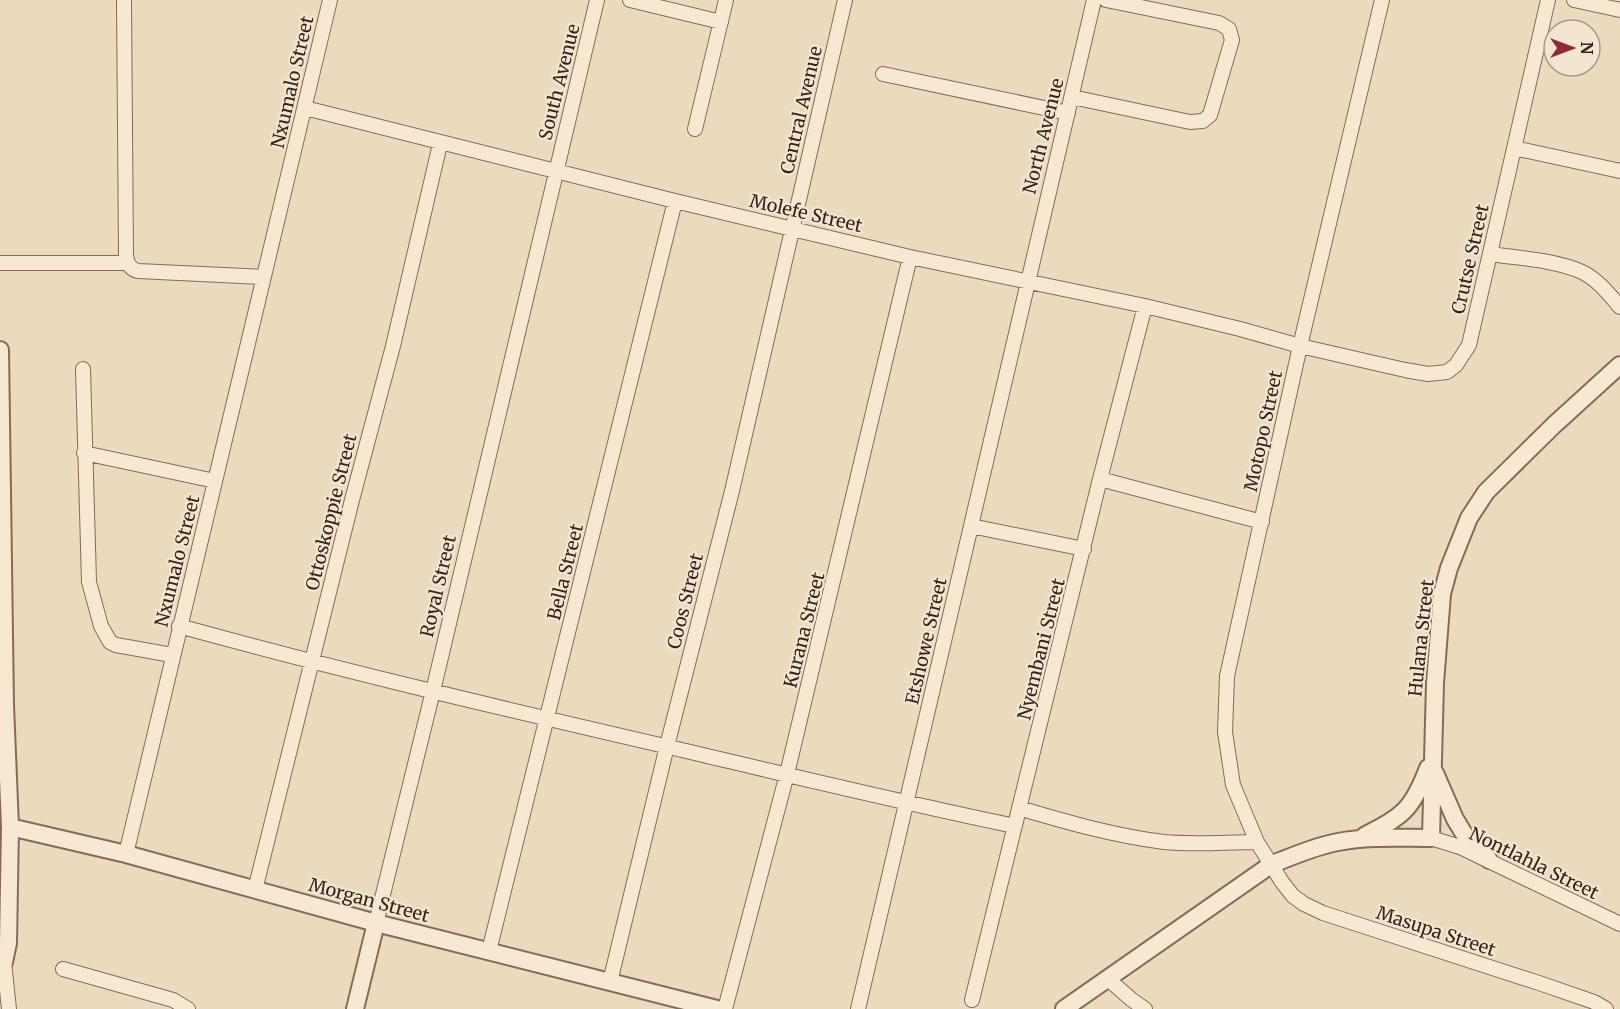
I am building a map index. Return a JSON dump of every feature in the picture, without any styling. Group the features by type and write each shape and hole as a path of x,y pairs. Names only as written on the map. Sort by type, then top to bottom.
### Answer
{"street":[{"path":"124,0 126,255 128,263 133,270 138,271 264,277"},
{"name":"Nxumalo Street","path":"126,854 305,108 327,0"},
{"name":"South Avenue","path":"556,171 597,0"},
{"path":"630,0 721,22"},
{"path":"695,129 726,0"},
{"name":"Central Avenue","path":"792,228 845,0"},
{"name":"North Avenue","path":"1027,281 1094,0"},
{"path":"1072,97 1190,122 1203,121 1210,115 1232,39 1229,29 1219,23 1107,0"},
{"name":"Motopo Street","path":"1272,864 1257,842 1233,785 1224,718 1227,676 1300,346 1382,0"},
{"name":"Crutse Street","path":"1300,346 1428,374 1447,372 1456,365 1469,345 1548,0"},
{"path":"1574,0 1620,10"},
{"path":"883,74 1068,113"},
{"name":"Molefe Street","path":"305,108 440,144 675,201 910,257 1145,306 1300,346"},
{"name":"Ottoskoppie Street","path":"255,890 393,346 440,144"},
{"path":"1514,148 1620,171"},
{"name":"Royal Street","path":"355,1009 434,691 556,171"},
{"name":"Bella Street","path":"489,951 675,201"},
{"name":"Coos Street","path":"610,982 732,491 792,228"},
{"path":"1490,254 1582,272 1620,307"},
{"name":"Kurana Street","path":"725,1009 787,774 910,257"},
{"path":"0,263 128,263"},
{"name":"Etshowe Street","path":"858,1009 1027,281"},
{"name":"Nyembani Street","path":"972,1000 1100,479 1145,306"},
{"path":"0,350 5,705 10,827 8,944 2,963 9,1009"},
{"path":"84,369 84,453 89,582 101,626 110,642 116,645 172,655"},
{"name":"Hulana Street","path":"1431,838 1435,683 1442,594 1449,568 1469,518 1486,492 1499,478 1618,371"},
{"path":"84,453 215,481"},
{"path":"1100,479 1262,522"},
{"path":"971,526 1084,549"},
{"path":"179,626 311,662 547,719 907,804 1015,826"},
{"path":"1358,839 1396,820 1405,812 1418,794 1432,761"},
{"path":"1432,761 1455,819 1466,837 1489,860"},
{"path":"1019,808 1059,820 1163,842 1257,842"},
{"name":"Morgan Street","path":"10,827 126,854 376,923 717,1009"},
{"path":"1064,1009 1272,864 1330,844 1358,839 1431,838"},
{"name":"Nontlahla Street","path":"1431,838 1460,847 1489,860 1620,924"},
{"name":"Masupa Street","path":"1272,864 1293,896 1323,913 1539,983 1594,1002 1606,1009"},
{"path":"63,969 173,1000 188,1009"},
{"path":"1108,979 1130,1005 1145,1009"}]}
